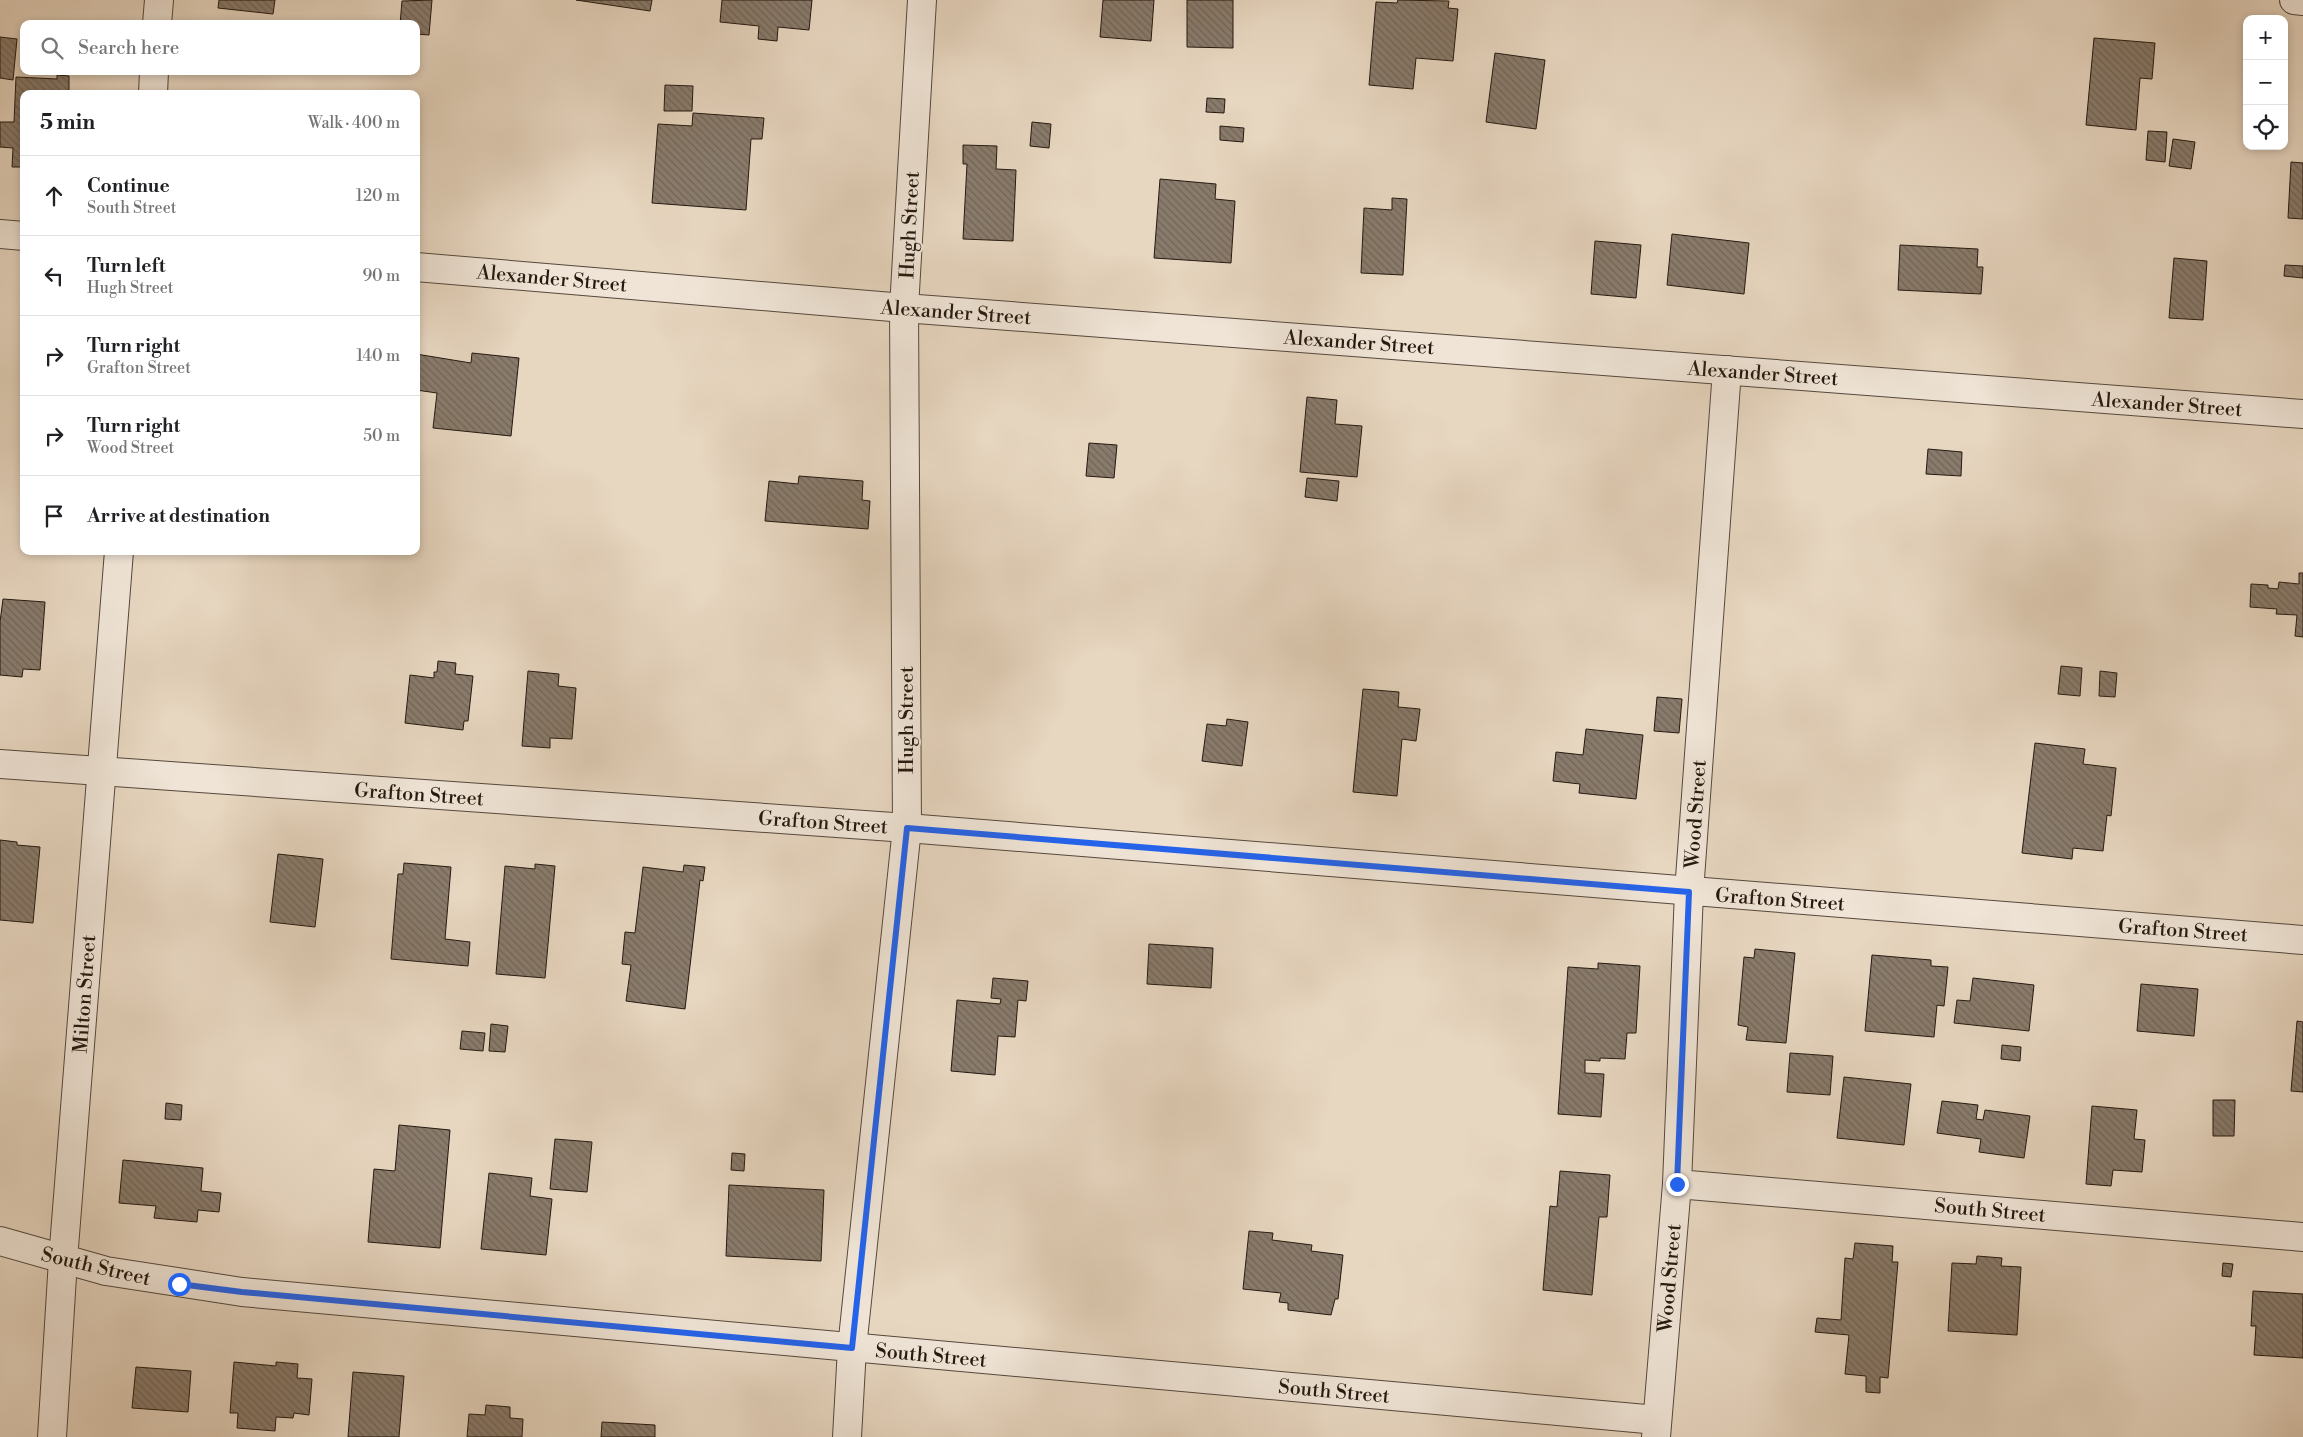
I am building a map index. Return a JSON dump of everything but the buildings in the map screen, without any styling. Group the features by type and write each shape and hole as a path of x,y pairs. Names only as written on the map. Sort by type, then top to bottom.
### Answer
{"street":[{"path":"157,20 159,0"},
{"name":"Hugh Street","path":"847,1437 852,1348 907,828 904,308 922,0"},
{"path":"2294,0 2303,1"},
{"path":"153,90 154,75"},
{"path":"0,234 20,236"},
{"name":"Alexander Street","path":"420,267 904,308 2303,414"},
{"name":"Wood Street","path":"1656,1429 1677,1184 1689,892 1727,370"},
{"name":"Milton Street","path":"52,1437 63,1260 118,555"},
{"name":"Grafton Street","path":"0,764 907,828 2303,940"},
{"name":"South Street","path":"1677,1184 2303,1237"},
{"name":"South Street","path":"0,1241 63,1260 161,1280 242,1292 852,1348 1656,1429"}],"route":[{"path":"179,1284 242,1292 852,1348 907,828 1689,892 1677,1184"}]}
